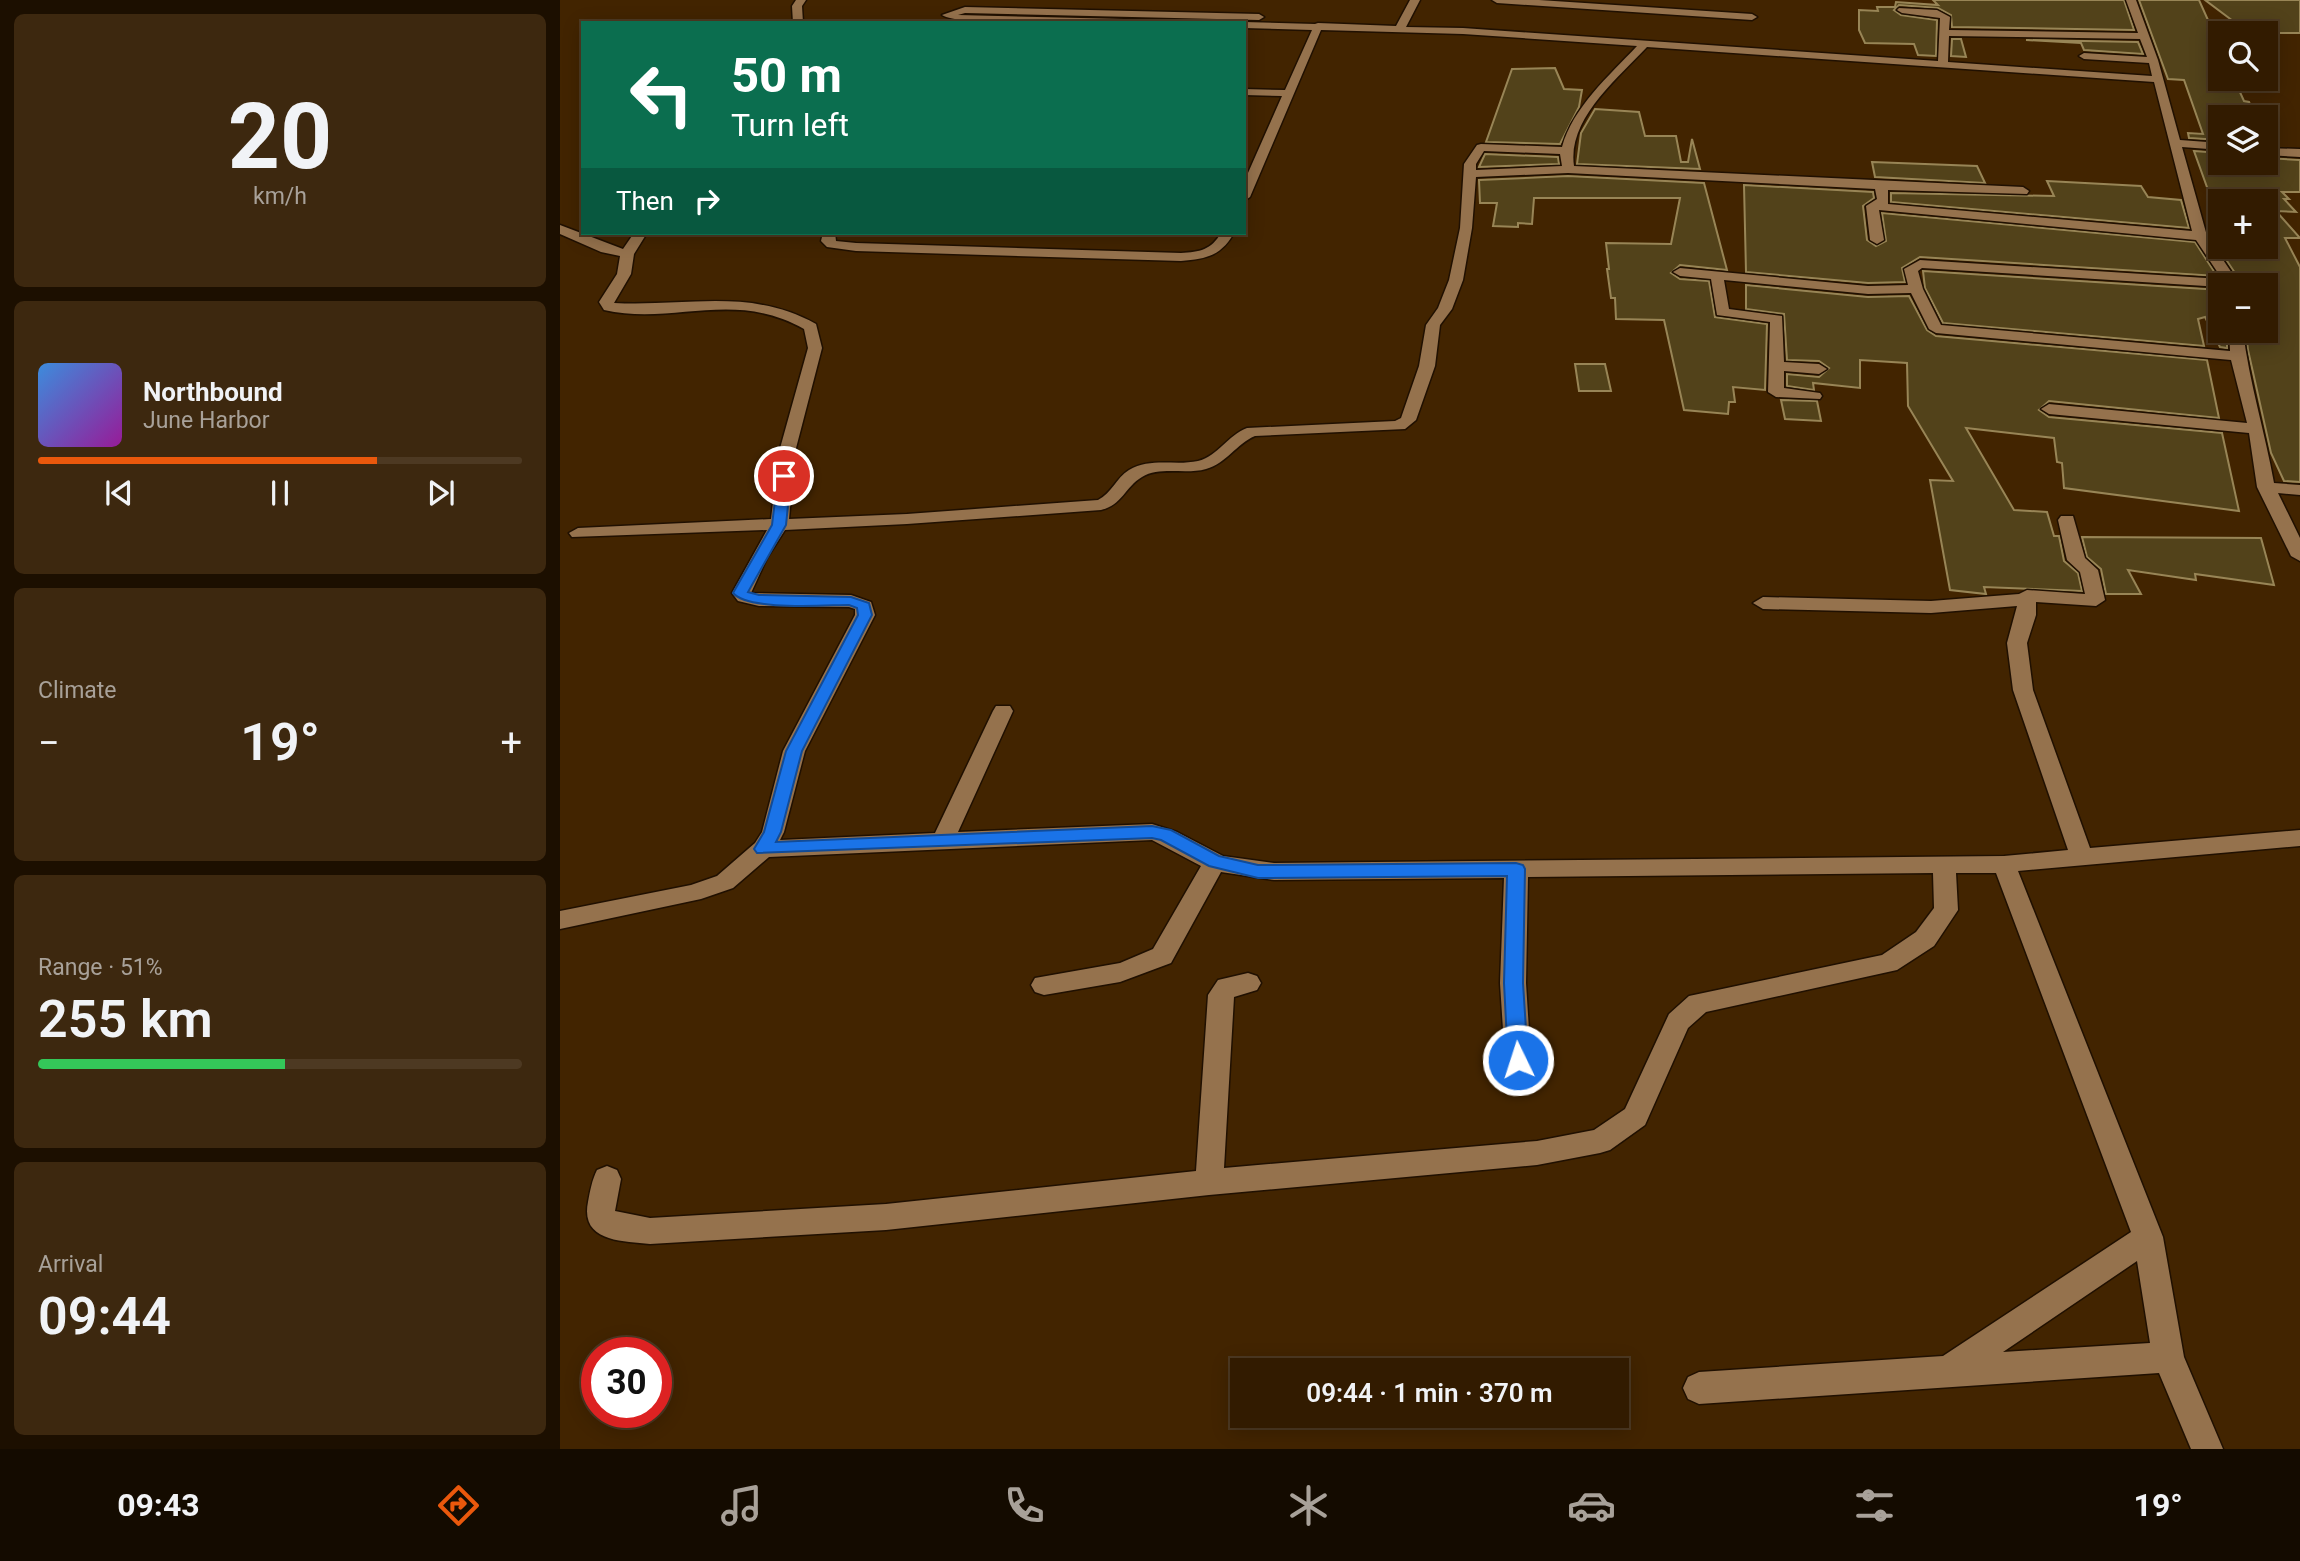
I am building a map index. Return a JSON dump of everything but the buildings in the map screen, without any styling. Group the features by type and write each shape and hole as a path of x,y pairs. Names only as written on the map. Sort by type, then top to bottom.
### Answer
{"street":[{"path":"798,21 797,6 800,0"},
{"path":"1164,21 1177,0"},
{"path":"1402,26 1415,0"},
{"path":"1497,0 1748,29 1943,66 2157,79"},
{"path":"2132,0 2153,60 2200,236 2225,273"},
{"path":"965,10 1164,21 947,15 965,10"},
{"path":"1902,10 1941,14 1945,17 1943,66"},
{"path":"1246,23 1402,26 1645,43 1748,29"},
{"path":"1246,24 1402,26"},
{"path":"1250,175 1290,93 1318,26"},
{"path":"1944,33 2145,36"},
{"path":"1568,169 1566,151 1573,130 1591,103 1645,43"},
{"path":"2084,56 2153,60"},
{"path":"1246,92 1290,93"},
{"path":"2175,143 2208,146"},
{"path":"578,533 1013,513 1101,505 1111,502 1136,473 1149,469 1210,463 1244,433 1272,428 1399,426 1408,420 1427,366 1433,325 1444,309 1456,280 1466,228 1470,164 1481,147 1566,151"},
{"path":"2278,152 2300,153"},
{"path":"1470,174 1568,169 2022,191"},
{"path":"1872,206 1884,201 1881,186"},
{"path":"1872,206 2200,236"},
{"path":"1872,206 1877,240"},
{"path":"560,229 606,249 627,254"},
{"path":"560,920 693,893 725,882 763,849 773,832 794,751 865,615 864,606 851,601 759,600 745,597 741,593 779,525 787,452 815,348 811,327 797,317 745,306 636,309 609,307 606,302 624,274 627,254 639,235"},
{"path":"829,235 828,240 832,244 856,247 1181,257 1212,254 1221,246 1226,235"},
{"path":"2208,282 1920,264 1911,269 1916,289 1936,330 2238,356"},
{"path":"1680,272 1868,290 1916,289"},
{"path":"1717,276 1722,312 1777,319 1776,392 1814,396"},
{"path":"2237,343 2266,487 2300,556"},
{"path":"1775,366 1819,369"},
{"path":"2049,409 2256,429"},
{"path":"2266,487 2300,490"},
{"path":"1763,603 1931,607 2027,599 2027,596 2096,600 2089,570 2076,560 2067,520"},
{"path":"2027,599 2026,615 2017,643 2023,690 2082,858"},
{"path":"943,840 1003,711"},
{"path":"763,849 1152,832 1165,835 1215,862 1258,871 1944,866 2082,858 2300,838"},
{"path":"1044,985 1148,965 1162,956 1215,862"},
{"path":"2004,864 2148,1237 2168,1357 2207,1449"},
{"path":"607,1180 600,1216 611,1226 650,1231 886,1217 1209,1182 1538,1153 1600,1141 1635,1117 1678,1021 1698,1003 1888,963 1926,939 1946,910 1944,866"},
{"path":"1516,869 1513,983 1518,1060"},
{"path":"1209,1182 1221,995 1227,987 1248,983"},
{"path":"1947,1372 2148,1237"},
{"path":"1699,1388 2168,1357"}],"route":[{"path":"784,476 779,525 758,558 741,593 745,597 759,600 851,601 864,606 865,615 794,751 773,832 763,849 1152,832 1165,835 1215,862 1258,871 1516,869 1513,983 1518,1060"}]}
